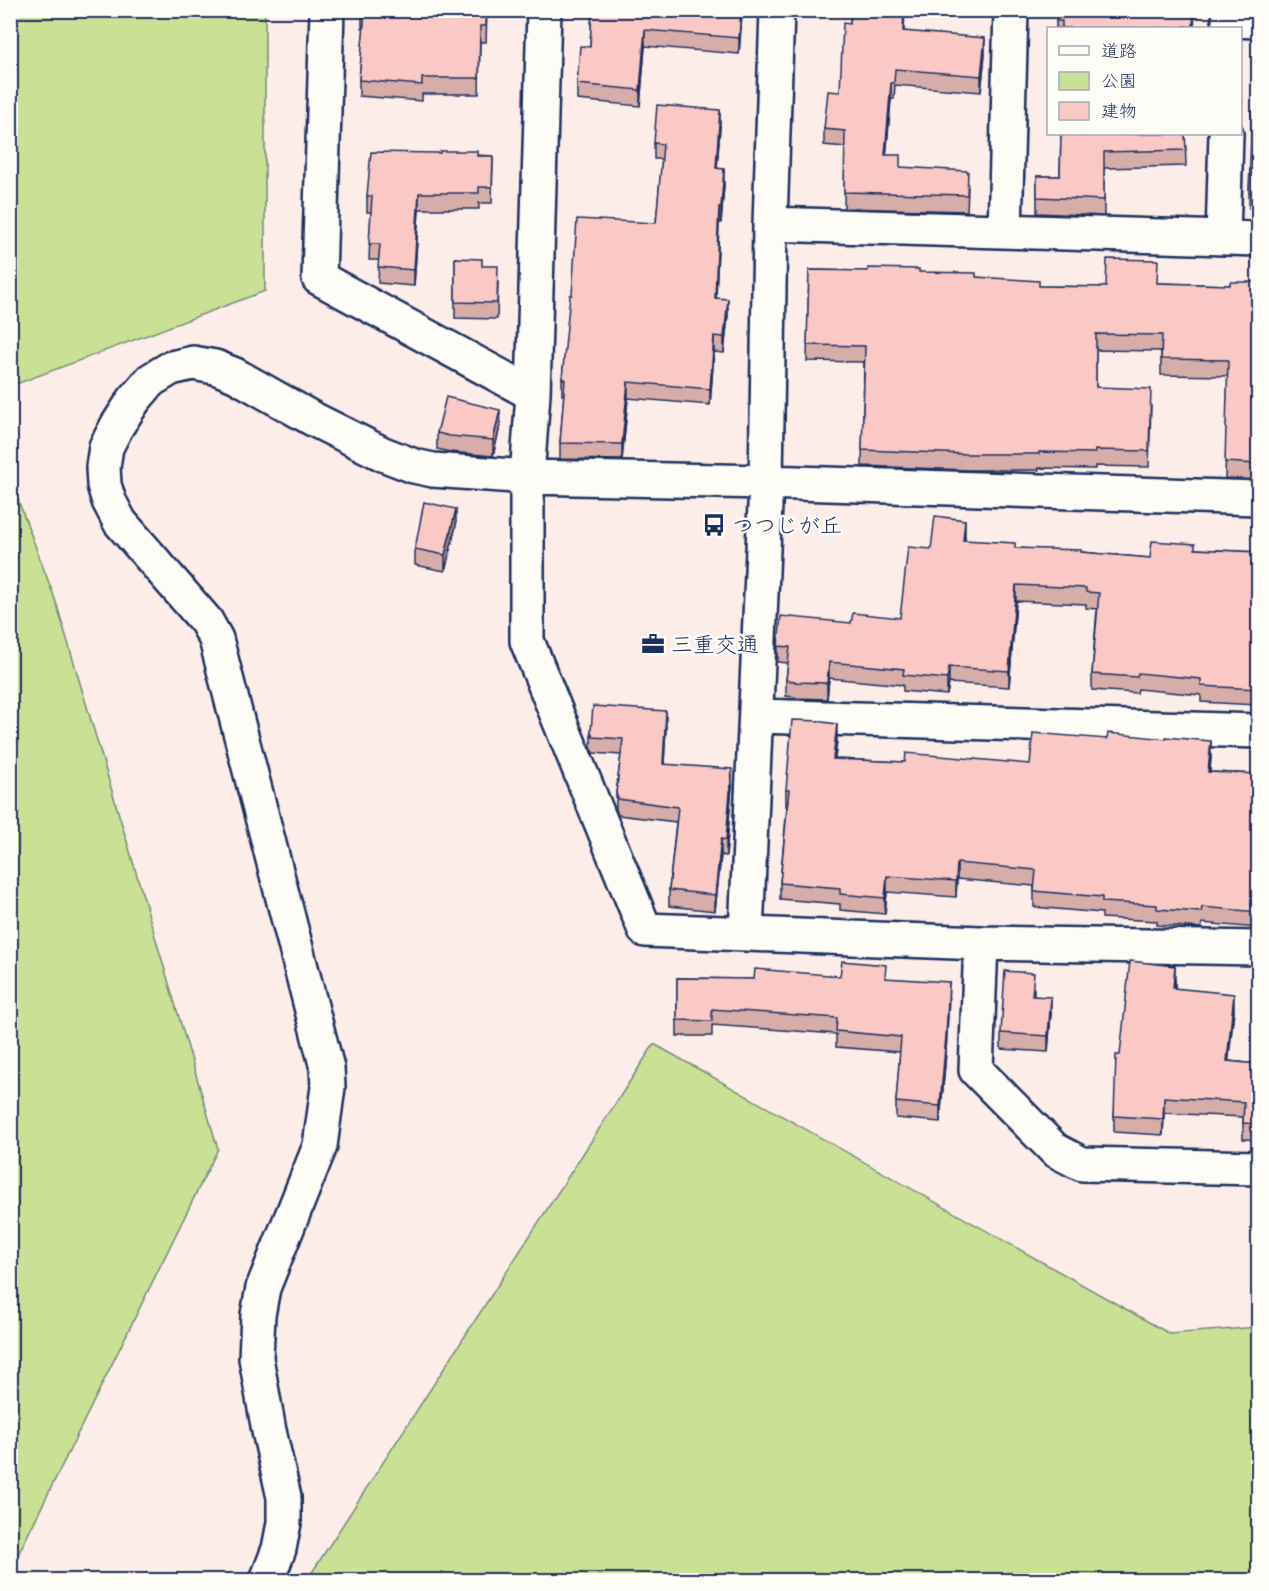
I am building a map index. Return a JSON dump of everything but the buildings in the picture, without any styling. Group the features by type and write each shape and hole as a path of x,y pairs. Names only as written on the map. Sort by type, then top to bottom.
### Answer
{"street":[{"path":"327,10 319,278 533,394"},
{"path":"544,10 533,394 527,477 527,641 645,930 981,943 1258,948"},
{"path":"746,933 766,482 770,224 777,10"},
{"path":"1005,231 1011,10"},
{"path":"1223,238 1226,135"},
{"path":"770,224 1258,239"},
{"path":"267,1581 279,1549 284,1523 284,1497 256,1358 258,1315 263,1288 320,1146 328,1087 327,1068 216,639 206,621 120,522 104,485 103,467 106,447 128,409 152,380 171,368 193,363 215,367 235,375 383,454 414,466 433,470 527,477 766,482 1258,498"},
{"path":"757,716 1258,731"},
{"path":"981,943 976,1070 1055,1150 1082,1164 1258,1168"}],"green space":[{"path":"11,10 265,11 265,291 11,386"},
{"path":"10,478 56,602 218,1149 11,1569"},
{"path":"654,1044 1170,1334 1258,1327 1258,1580 307,1580"}],"place":[{"name":"つつじが丘","path":"714,525"},
{"name":"三重交通","path":"653,644"}]}
